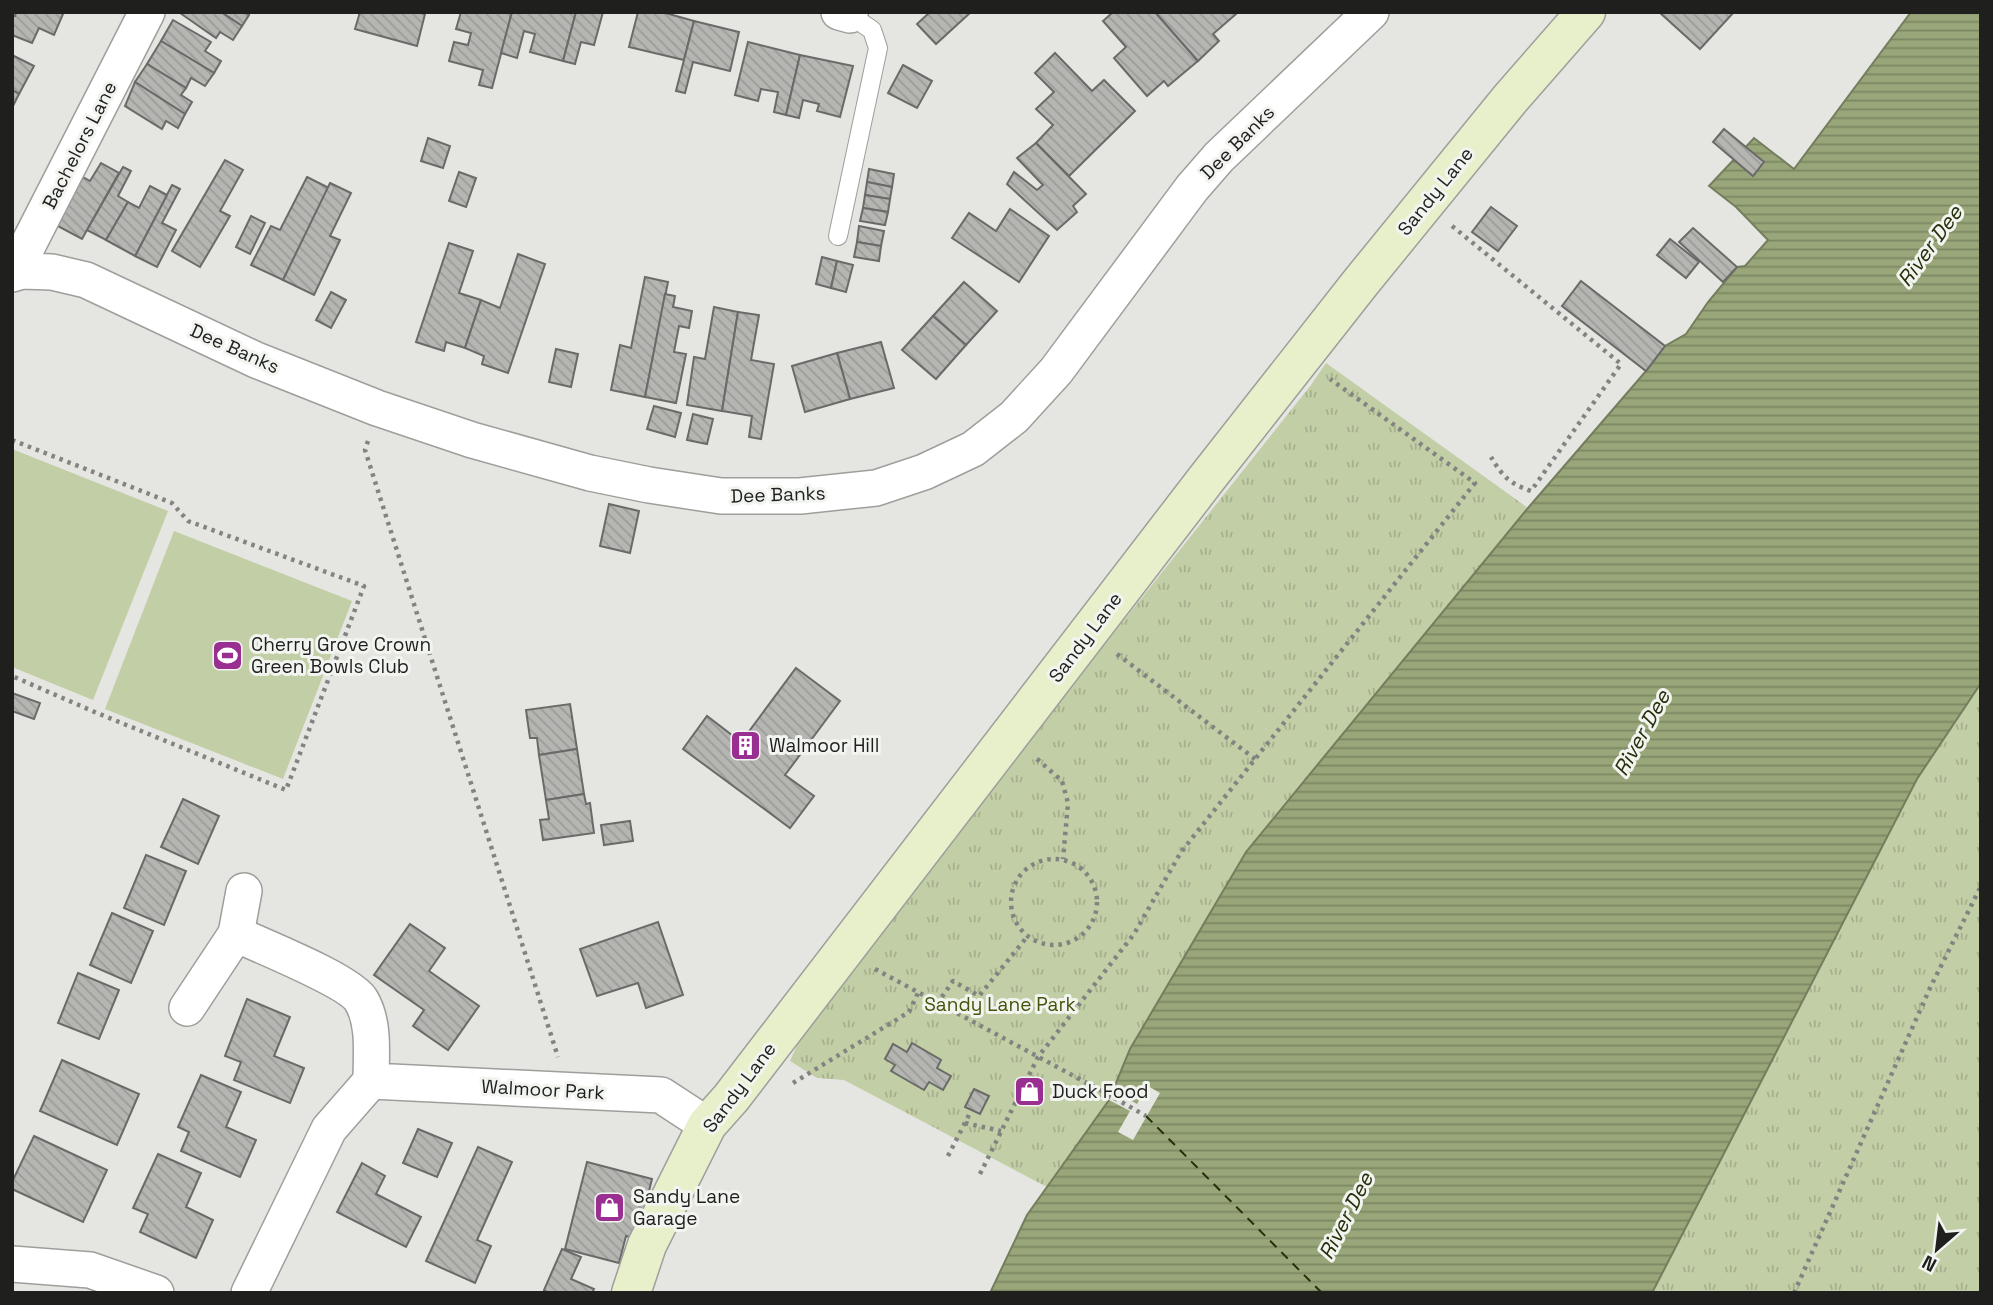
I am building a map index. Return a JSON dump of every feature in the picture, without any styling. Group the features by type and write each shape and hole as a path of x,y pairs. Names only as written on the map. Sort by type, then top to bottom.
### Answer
{"main road":[{"name":"Sandy Lane","path":"631,1293 647,1245 707,1125 731,1098 1301,359 1501,110 1586,12"}],"street":[{"name":"Bachelors Lane","path":"17,273 26,249 147,12"},
{"name":"Dee Banks","path":"17,273 52,272 86,279 256,359 377,408 472,440 590,473 721,496 800,496 876,488 924,472 973,449 1014,417 1056,371 1192,188 1219,157 1371,12"},
{"path":"187,1008 236,933 244,891"},
{"path":"236,933 339,982 360,999 371,1028 371,1081 329,1129 248,1293"},
{"name":"Walmoor Park","path":"371,1081 661,1095 707,1125"},
{"path":"12,1264 90,1270 156,1293"}],"lane":[{"path":"838,236 878,48 872,30 844,13"}],"path":[{"path":"1424,204 1621,364 1531,491 1515,485 1501,475 1491,457"},
{"path":"980,1174 1038,1057 1134,934 1181,852 1475,483 1301,359"},
{"path":"377,408 365,450 568,1091"},
{"path":"12,440 172,503 188,521 364,586 286,790 12,676"},
{"path":"1088,632 1255,760"},
{"path":"1008,737 1062,781 1068,803 1063,859"},
{"path":"1063,859 1081,868 1091,879 1097,894 1097,909 1082,935 1069,942 1054,945 1039,943 1027,937 1016,924 1011,909 1011,894 1016,880 1025,869 1038,861 1063,859"},
{"path":"1794,1293 1930,988 1981,886"},
{"path":"937,1004 953,981 979,996 1027,937"},
{"path":"844,952 1146,1116"},
{"path":"793,1083 909,1012 918,993"},
{"path":"948,1156 971,1111"},
{"path":"965,1123 1001,1131"}],"green space":[{"name":"Sandy Lane Park","path":"1326,363 1528,508 1246,852 1109,1100 1047,1187 844,1080 817,1078 790,1061 799,1041 1101,649"},
{"path":"12,449 168,511 93,700 12,667"},
{"name":"Cherry Grove Crown Green Bowls Club","path":"174,531 352,601 283,779 105,709"},
{"path":"1981,683 1981,1293 1652,1293 1917,779"}],"water":[{"name":"River Dee","path":"1911,12 1981,12 1981,683 1917,779 1652,1293 990,1293 1027,1215 1109,1100 1130,1049 1246,852 1528,508 1665,346 1686,334 1737,267 1745,266 1768,240 1736,207 1709,186 1754,138 1794,169"}],"pier":[{"path":"1148,1086 1160,1093 1133,1140 1118,1132 1130,1111 1109,1100 1114,1091 1137,1104"}],"building":[{"path":"16,12 63,14 54,35 39,28 32,43 12,35 12,15 15,16"},
{"path":"221,12 245,12 249,15 242,26"},
{"path":"221,12 242,26 233,40 220,32 216,38 180,13"},
{"path":"360,12 425,14 417,46 355,29"},
{"path":"461,12 512,12 492,88 479,85 483,70 449,61 454,42 468,45 471,33 456,29"},
{"path":"512,12 576,12 563,61 530,52 535,34 524,31 517,58 501,53"},
{"path":"576,12 603,12 594,45 581,42 575,64 563,61"},
{"path":"638,12 662,12 694,21 684,60 629,47"},
{"path":"930,12 971,12 936,44 917,24"},
{"path":"1113,12 1155,12 1198,61 1168,86 1164,81 1147,96 1114,58 1126,47 1103,21"},
{"path":"1155,12 1236,14 1213,34 1219,41 1198,61"},
{"path":"1659,12 1734,12 1700,49"},
{"path":"173,20 211,42 205,51 221,61 214,73 161,41"},
{"path":"694,21 739,32 730,71 693,62 685,93 676,91"},
{"path":"161,41 214,73 205,86 191,78 186,88 147,64"},
{"path":"748,42 800,55 786,115 774,112 778,92 761,89 758,101 735,95"},
{"path":"1055,53 1092,91 1104,80 1135,111 1069,176 1036,143 1053,125 1036,109 1054,92 1035,73"},
{"path":"12,55 34,66 19,94 12,90"},
{"path":"800,55 853,66 840,117 817,111 819,104 803,100 799,118 786,115"},
{"path":"147,64 186,88 181,95 192,102 185,114 135,82"},
{"path":"903,65 932,81 917,108 888,93"},
{"path":"135,82 185,114 178,128 166,121 162,129 125,106"},
{"path":"12,90 19,94 12,108"},
{"path":"1724,129 1764,162 1753,176 1713,142"},
{"path":"428,138 450,146 443,168 421,161"},
{"path":"1036,143 1086,194 1073,206 1077,212 1057,230 1007,184 1014,172 1037,190 1043,185 1017,158"},
{"path":"225,160 243,170 220,211 230,216 200,267 172,251"},
{"path":"101,163 119,173 82,239 56,225 83,177 90,181"},
{"path":"123,167 131,171 118,196 128,202 106,240 87,230"},
{"path":"869,169 894,174 892,187 867,182"},
{"path":"459,172 476,178 466,207 449,201"},
{"path":"307,177 329,188 283,280 251,265 271,226 280,230"},
{"path":"867,182 892,187 890,199 865,195"},
{"path":"330,183 351,193 330,236 340,240 314,295 283,280"},
{"path":"172,185 180,189 162,223 176,230 157,267 135,256"},
{"path":"150,186 167,195 135,256 106,240 128,202 139,208"},
{"path":"865,195 890,199 888,212 863,208"},
{"path":"1491,207 1517,226 1498,251 1472,232"},
{"path":"863,208 888,212 885,225 860,221"},
{"path":"1010,209 1049,236 1019,282 952,238 969,213 996,231"},
{"path":"251,216 265,223 250,254 236,247"},
{"path":"859,226 884,231 881,246 857,242"},
{"path":"1693,228 1737,267 1723,282 1679,242"},
{"path":"1670,239 1699,262 1686,278 1657,255"},
{"path":"857,242 881,246 879,261 854,257"},
{"path":"449,243 473,251 459,293 481,300 465,348 446,342 444,351 416,342"},
{"path":"518,254 545,264 508,373 482,364 484,356 465,348 481,300 500,308"},
{"path":"822,257 837,261 831,288 816,284"},
{"path":"837,261 853,265 846,292 831,288"},
{"path":"645,277 668,282 645,397 611,390 620,345 631,348"},
{"path":"1581,281 1665,346 1646,371 1562,306"},
{"path":"964,282 997,311 966,345 933,316"},
{"path":"331,292 346,300 331,328 316,320"},
{"path":"665,294 675,296 673,307 692,311 689,328 679,326 674,352 686,354 676,403 645,397"},
{"path":"714,307 738,312 722,411 687,405 694,357 705,359"},
{"path":"738,312 759,315 751,360 774,364 761,439 749,437 752,416 722,411"},
{"path":"933,316 966,345 936,379 902,350"},
{"path":"881,342 894,388 850,399 837,353"},
{"path":"556,349 578,354 571,387 549,382"},
{"path":"837,353 850,399 805,412 792,366"},
{"path":"654,406 681,413 675,437 647,429"},
{"path":"693,414 713,419 707,444 687,440"},
{"path":"609,504 639,511 630,553 600,546"},
{"name":"Walmoor Hill","path":"796,668 840,701 785,775 814,796 790,828 683,749 707,716 741,742"},
{"path":"12,693 40,703 34,719 12,711"},
{"path":"570,704 577,749 539,755 537,738 530,738 526,710"},
{"path":"577,749 584,794 546,800 539,755"},
{"path":"584,794 586,804 590,803 594,833 543,840 540,820 549,819 546,800"},
{"path":"183,799 219,816 198,864 161,847"},
{"path":"630,821 633,841 604,845 601,825"},
{"path":"146,855 186,871 164,925 124,908"},
{"path":"112,913 153,931 131,983 90,965"},
{"path":"658,922 683,995 646,1008 638,983 597,996 580,949"},
{"path":"410,924 445,948 429,971 479,1006 448,1050 413,1026 424,1010 374,975"},
{"path":"78,973 119,990 99,1039 58,1023"},
{"path":"247,999 290,1017 274,1056 304,1068 290,1103 234,1080 241,1062 225,1056"},
{"path":"912,1043 941,1060 937,1068 951,1076 943,1090 929,1082 924,1090 891,1071 895,1065 885,1059 893,1044 907,1052"},
{"path":"62,1060 139,1094 117,1145 40,1111"},
{"path":"201,1075 241,1092 226,1127 256,1140 240,1177 181,1151 189,1132 178,1127"},
{"path":"974,1089 989,1096 980,1114 965,1107"},
{"path":"418,1129 452,1143 437,1177 403,1163"},
{"path":"34,1136 107,1170 83,1222 12,1189 12,1182"},
{"path":"478,1147 512,1162 477,1240 491,1246 475,1283 426,1261"},
{"path":"158,1154 201,1173 186,1207 213,1220 196,1258 140,1232 148,1214 133,1208"},
{"name":"Sandy Lane Garage","path":"587,1162 652,1179 637,1239 626,1236 619,1263 565,1249"},
{"path":"362,1163 385,1176 376,1194 421,1217 406,1247 337,1212"},
{"path":"562,1249 581,1257 571,1279 594,1289 592,1293 549,1293 544,1290"}],"ferry route":[{"path":"1146,1116 1322,1293"}],"place":[{"name":"Cherry Grove Crown Green Bowls Club","path":"228,655"},
{"name":"Walmoor Hill","path":"746,745"},
{"name":"Duck Food","path":"1029,1091"},
{"name":"Sandy Lane Garage","path":"610,1207"}]}
